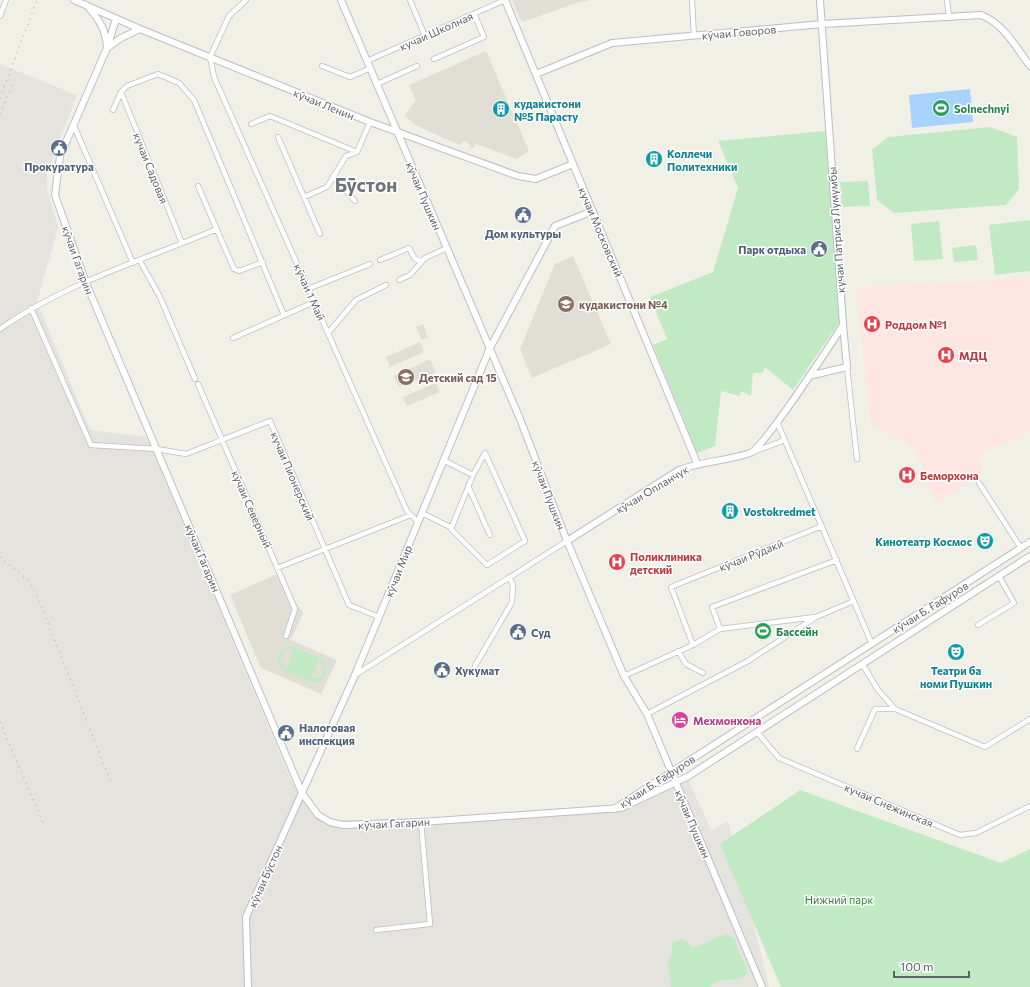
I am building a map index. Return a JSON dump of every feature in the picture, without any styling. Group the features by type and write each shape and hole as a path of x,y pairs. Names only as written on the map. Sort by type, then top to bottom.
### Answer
{"street":[{"path":"0,16 6,0"},
{"name":"кӯчаи Ленин","path":"74,0 140,29 399,134 518,176 536,179 573,164"},
{"path":"210,57 229,16 246,0"},
{"name":"кӯчаи Пушкин","path":"341,0 520,420 566,541 624,676 647,714 762,987"},
{"path":"410,0 425,36"},
{"name":"кучаи Школная","path":"368,61 505,0"},
{"name":"кучаи Московский","path":"505,0 697,463"},
{"path":"692,0 694,36"},
{"name":"кучаи Патриса Лумумбы","path":"820,0 843,325 857,459"},
{"path":"948,0 949,16"},
{"path":"88,7 100,21 106,32 107,48"},
{"path":"434,59 484,37 474,14"},
{"name":"кӯчаи Говоров","path":"536,74 612,43 822,24 981,15 990,18 1001,27 1030,66"},
{"name":"кӯчаи Гагарин","path":"116,18 107,48 60,156 55,195 86,283 302,793 318,815 330,822 343,825 421,822 614,809"},
{"path":"107,48 121,38 140,29"},
{"name":"кӯчаи 1 Май","path":"210,57 214,77 407,511 418,522"},
{"path":"322,66 350,76 370,68"},
{"path":"378,84 417,66"},
{"path":"112,110 120,92 127,86 158,74 179,83 194,100 284,315"},
{"name":"кучаи Садовая","path":"120,92 182,244"},
{"path":"251,124 270,116 357,152"},
{"path":"304,196 327,187 346,156 357,152 370,122"},
{"path":"74,126 133,263"},
{"path":"278,137 320,234"},
{"path":"333,176 355,201"},
{"path":"198,186 234,269 236,271 263,262"},
{"path":"490,348 555,226 592,211"},
{"path":"0,329 31,308 133,263 217,229"},
{"path":"380,260 409,248 415,259 421,261"},
{"path":"399,280 410,275 421,261 447,248"},
{"name":"кӯчаи Северный","path":"140,261 160,297 295,609 286,636"},
{"path":"308,288 370,264"},
{"path":"328,333 356,300 386,284"},
{"path":"233,338 314,302"},
{"name":"кучаи Пионерский","path":"31,308 91,445 157,449 186,454 270,421 324,550 349,605 379,617"},
{"path":"752,453 777,422 843,325"},
{"name":"кӯчаи Мир","path":"302,793 355,675 490,348"},
{"path":"809,376 847,367"},
{"path":"777,422 872,644"},
{"path":"752,453 785,440"},
{"path":"422,513 452,528 451,529 487,565 525,541 486,453 468,486 452,528"},
{"name":"кӯчаи Опланчук","path":"566,541 679,470 697,463 752,453"},
{"path":"443,460 473,475"},
{"path":"980,483 1021,548"},
{"path":"468,486 490,535"},
{"path":"277,568 411,514"},
{"name":"кӯчаи Рӯдакӣ","path":"693,645 671,588 822,526"},
{"path":"355,675 566,541"},
{"name":"кӯчаи Б. Ғафуров","path":"614,809 1030,542"},
{"name":"кӯчаи Б. Ғафуров","path":"614,809 621,808 675,782 863,665 1030,556"},
{"path":"720,629 712,607 837,560"},
{"path":"978,625 1014,603 999,576 992,567"},
{"path":"475,666 512,602 514,589 510,577"},
{"path":"647,714 748,661 816,617 854,601"},
{"path":"624,676 693,645 720,629 816,617"},
{"path":"678,651 686,664 703,673"},
{"path":"863,665 878,690 895,709"},
{"path":"857,749 875,709 895,709 985,747 1030,718"},
{"path":"768,710 775,721"},
{"name":"кучаи Снежинская","path":"757,732 779,758 960,835 976,833 1030,806"},
{"name":"кӯчаи Бӯстон","path":"248,987 246,917 302,793"},
{"path":"376,930 430,924 421,822"}],"shaded area":[{"path":"512,0 592,0 579,2 523,22 520,19"},
{"path":"486,51 529,151 517,159 476,144 472,149 465,141 459,145 415,125 405,115 416,100 409,85"},
{"path":"0,64 77,95 47,173 47,188 58,228 37,302 90,430 147,437 291,781 312,813 336,820 403,820 602,808 629,804 686,774 711,830 728,821 769,987 0,987"},
{"name":"кудакистони №4","path":"573,256 611,344 532,378 520,349 555,264"},
{"name":"МДЦ","path":"1030,278 1030,432 980,453 982,475 936,503 914,447 870,423 856,287"},
{"path":"423,324 428,338 422,340 416,327"},
{"path":"420,342 424,352 390,367 386,357"},
{"path":"430,359 436,373 399,387 394,376"},
{"path":"436,383 440,392 407,406 403,397"},
{"path":"281,572 295,601 303,613 291,640 337,660 321,694 261,668 230,595"}],"green space":[{"path":"990,127 1017,137 1019,189 1006,205 894,213 877,200 872,150 888,137"},
{"path":"825,131 842,318 793,390 765,367 762,373 753,373 751,396 741,391 740,396 721,391 715,446 697,453 653,345 667,339 650,297 713,272 738,188 718,141"},
{"path":"868,181 870,206 842,207 840,182"},
{"path":"1030,220 1030,271 995,275 989,225"},
{"path":"939,221 943,259 914,261 911,224"},
{"path":"976,245 978,260 954,262 952,248"},
{"name":"Бассейн","path":"768,624 772,637 760,641 756,629"},
{"path":"293,646 324,661 327,670 323,679 315,682 306,680 283,669 278,664 278,656 282,650","holes":["287,649 294,650 286,668 280,661 282,654","319,660 324,667 322,676 313,679 286,668 311,678"]},
{"name":"Нижний парк","path":"800,790 1001,863 1030,849 1030,987 781,987 720,844"},
{"path":"726,934 735,939 748,972 742,978 718,981 709,987 671,987 669,970 667,966 671,955 673,942 683,939 693,948"}],"water":[{"name":"Solnechnyi","path":"970,89 973,122 912,128 909,95"}],"railway":[{"path":"0,98 37,0"},
{"path":"0,114 12,85"},
{"path":"0,557 27,579 36,593 112,785"},
{"path":"0,722 43,823"}],"place":[{"name":"Solnechnyi","path":"941,108"},
{"name":"кудакистони №5 Парасту","path":"501,109"},
{"name":"Прокуратура","path":"59,148"},
{"name":"Коллечи Политехники","path":"654,159"},
{"name":"Дом культуры","path":"523,215"},
{"name":"Парк отдыха","path":"819,249"},
{"name":"кудакистони №4","path":"566,304"},
{"name":"Роддом №1","path":"872,324"},
{"name":"МДЦ","path":"946,355"},
{"name":"Детский сад 15","path":"406,377"},
{"name":"Беморхона","path":"907,475"},
{"name":"Vostokredmet","path":"730,511"},
{"name":"Кинотеатр Космос","path":"985,541"},
{"name":"Поликлиника детский","path":"617,562"},
{"name":"Бассейн","path":"763,631"},
{"name":"Суд","path":"518,632"},
{"name":"Театри ба номи Пушкин","path":"956,652"},
{"name":"Хукумат","path":"442,670"},
{"name":"Мехмонхона","path":"680,720"},
{"name":"Налоговая инспекция","path":"286,733"}],"district":[{"name":"Бӯстон","path":"366,184"}]}
